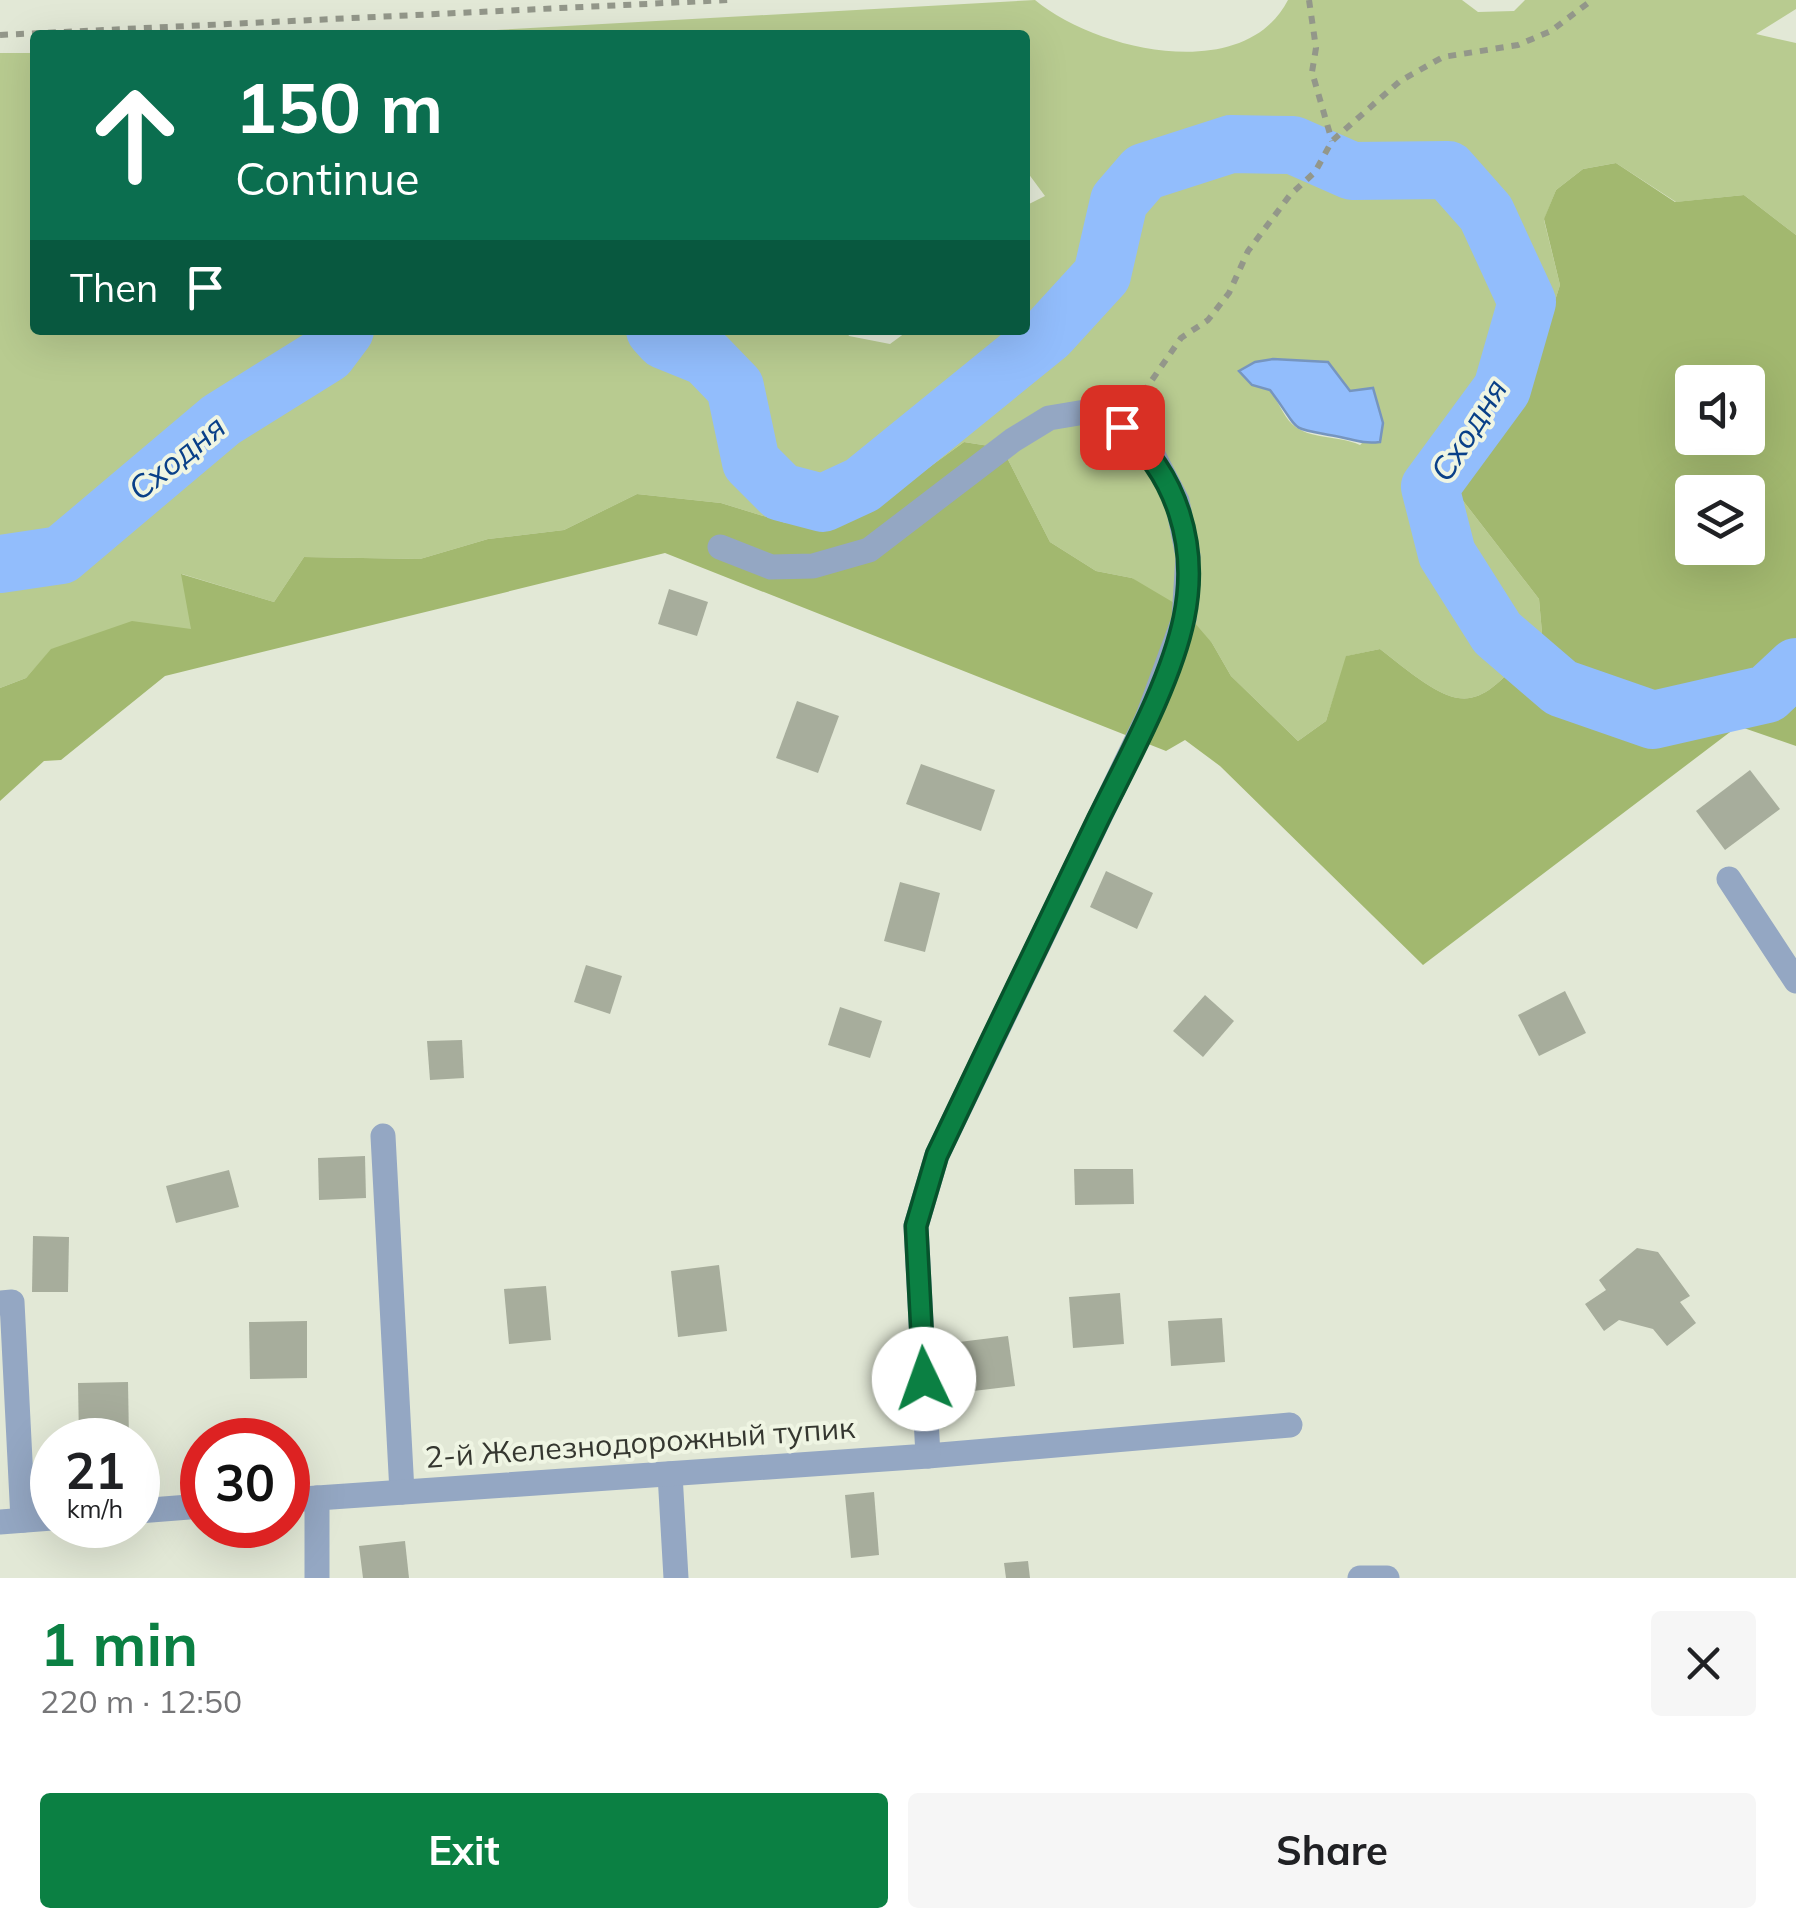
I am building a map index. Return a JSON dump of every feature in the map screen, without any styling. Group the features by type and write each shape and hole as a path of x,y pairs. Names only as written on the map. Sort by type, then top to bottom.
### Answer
{"street":[{"path":"720,547 771,567 813,566 869,550 1013,440 1050,418 1085,412 1122,427 1152,453 1176,501 1188,556 1184,619 1147,719 937,1155 916,1226 928,1456"},
{"path":"1729,879 1796,981"},
{"path":"383,1136 402,1492"},
{"path":"0,1302 12,1302 12,1521"},
{"name":"2-й Железнодорожный тупик","path":"310,1499 928,1456 1290,1425"},
{"path":"670,1474 676,1578"},
{"path":"317,1578 318,1498"},
{"path":"1360,1578 1387,1578"}],"path":[{"path":"104,30 728,0"},
{"path":"1309,0 1316,48 1312,72 1332,141"},
{"path":"1122,427 1180,338 1219,306 1258,236 1315,172 1332,141 1400,81 1444,57 1518,45 1551,31 1592,0"},
{"path":"0,35 30,34"}],"green space":[{"path":"1035,0 1061,18 1130,45 1204,51 1238,43 1267,27 1288,0 1462,0 1478,12 1514,11 1525,0 1796,0 1796,9 1756,34 1796,43 1796,235 1744,195 1676,202 1616,163 1583,169 1556,190 1544,220 1560,285 1529,382 1454,489 1539,599 1542,633 1500,681 1483,694 1467,698 1450,696 1431,687 1380,649 1347,656 1326,721 1298,741 1231,676 1212,643 1132,578 1096,571 1050,542 1002,448 964,442 862,516 786,523 721,503 637,494 564,530 488,539 420,559 304,557 274,602 182,574 192,629 52,649 26,678 0,688 0,53 30,53 30,335 848,335 890,344 902,335 1030,335 1030,204 1045,196 1030,176 1030,30 495,30","holes":["1291,360 1328,362 1350,391 1373,389 1383,423 1360,445 1299,429 1270,390"]},
{"path":"1616,163 1675,202 1744,195 1796,235 1796,746 1738,726 1423,965 1220,766 1185,740 1166,751 665,553 165,676 61,760 44,761 0,801 0,688 26,678 51,649 132,621 191,629 181,574 274,602 304,557 420,559 488,539 564,530 637,494 721,503 786,523 862,516 964,442 1002,448 1050,542 1096,571 1132,578 1181,607 1212,643 1231,676 1298,741 1326,721 1346,656 1380,649 1431,687 1450,696 1467,698 1483,694 1500,681 1542,633 1539,599 1454,489 1529,381 1560,285 1544,219 1556,190 1583,169"}],"water":[{"path":"1255,362 1328,362 1350,391 1373,388 1383,423 1380,442 1297,426 1270,390 1252,385 1239,371"}],"building":[{"path":"669,589 708,602 697,636 658,624"},
{"path":"797,701 839,716 818,773 776,758"},
{"path":"921,764 995,790 981,831 906,804"},
{"path":"1750,770 1780,809 1725,850 1696,811"},
{"path":"1106,871 1153,893 1137,929 1090,907"},
{"path":"900,882 940,893 925,952 884,941"},
{"path":"586,965 622,976 610,1014 574,1002"},
{"path":"1565,991 1586,1033 1539,1056 1518,1015"},
{"path":"1205,995 1234,1021 1203,1057 1173,1031"},
{"path":"840,1007 882,1021 870,1058 828,1045"},
{"path":"462,1040 464,1078 430,1080 427,1041"},
{"path":"365,1156 366,1198 319,1200 318,1158"},
{"path":"1074,1169 1133,1169 1134,1204 1075,1205"},
{"path":"229,1170 239,1207 176,1223 166,1186"},
{"path":"33,1236 69,1237 68,1292 32,1292"},
{"path":"1637,1248 1658,1252 1690,1296 1680,1302 1696,1323 1667,1346 1653,1329 1619,1320 1604,1331 1585,1304 1606,1290 1599,1280"},
{"path":"719,1265 727,1331 678,1337 671,1271"},
{"path":"546,1286 551,1340 509,1344 504,1289"},
{"path":"1120,1293 1124,1344 1073,1348 1069,1297"},
{"path":"1222,1318 1225,1362 1171,1366 1168,1321"},
{"path":"307,1321 307,1378 250,1379 249,1322"},
{"path":"1008,1336 1015,1386 965,1392 959,1342"},
{"path":"128,1382 129,1418 79,1418 78,1383"},
{"path":"874,1492 879,1555 851,1558 845,1495"},
{"path":"405,1541 409,1578 363,1578 359,1546"},
{"path":"1028,1561 1030,1578 1006,1578 1004,1563"}],"waterway":[{"name":"Сходня","path":"660,335 706,357 735,387 751,462 781,492 823,503 862,485 1048,334 1102,275 1119,201 1144,172 1231,144 1293,145 1352,171 1448,170 1486,213 1527,302 1502,389 1430,487 1447,554 1497,633 1561,688 1653,720 1767,694 1796,667"},
{"name":"Сходня","path":"0,564 61,555 221,420 327,354 341,335"}],"route":[{"path":"924,1379 916,1226 937,1155 1147,719 1184,619 1188,556 1176,501 1152,453 1122,427"}]}
